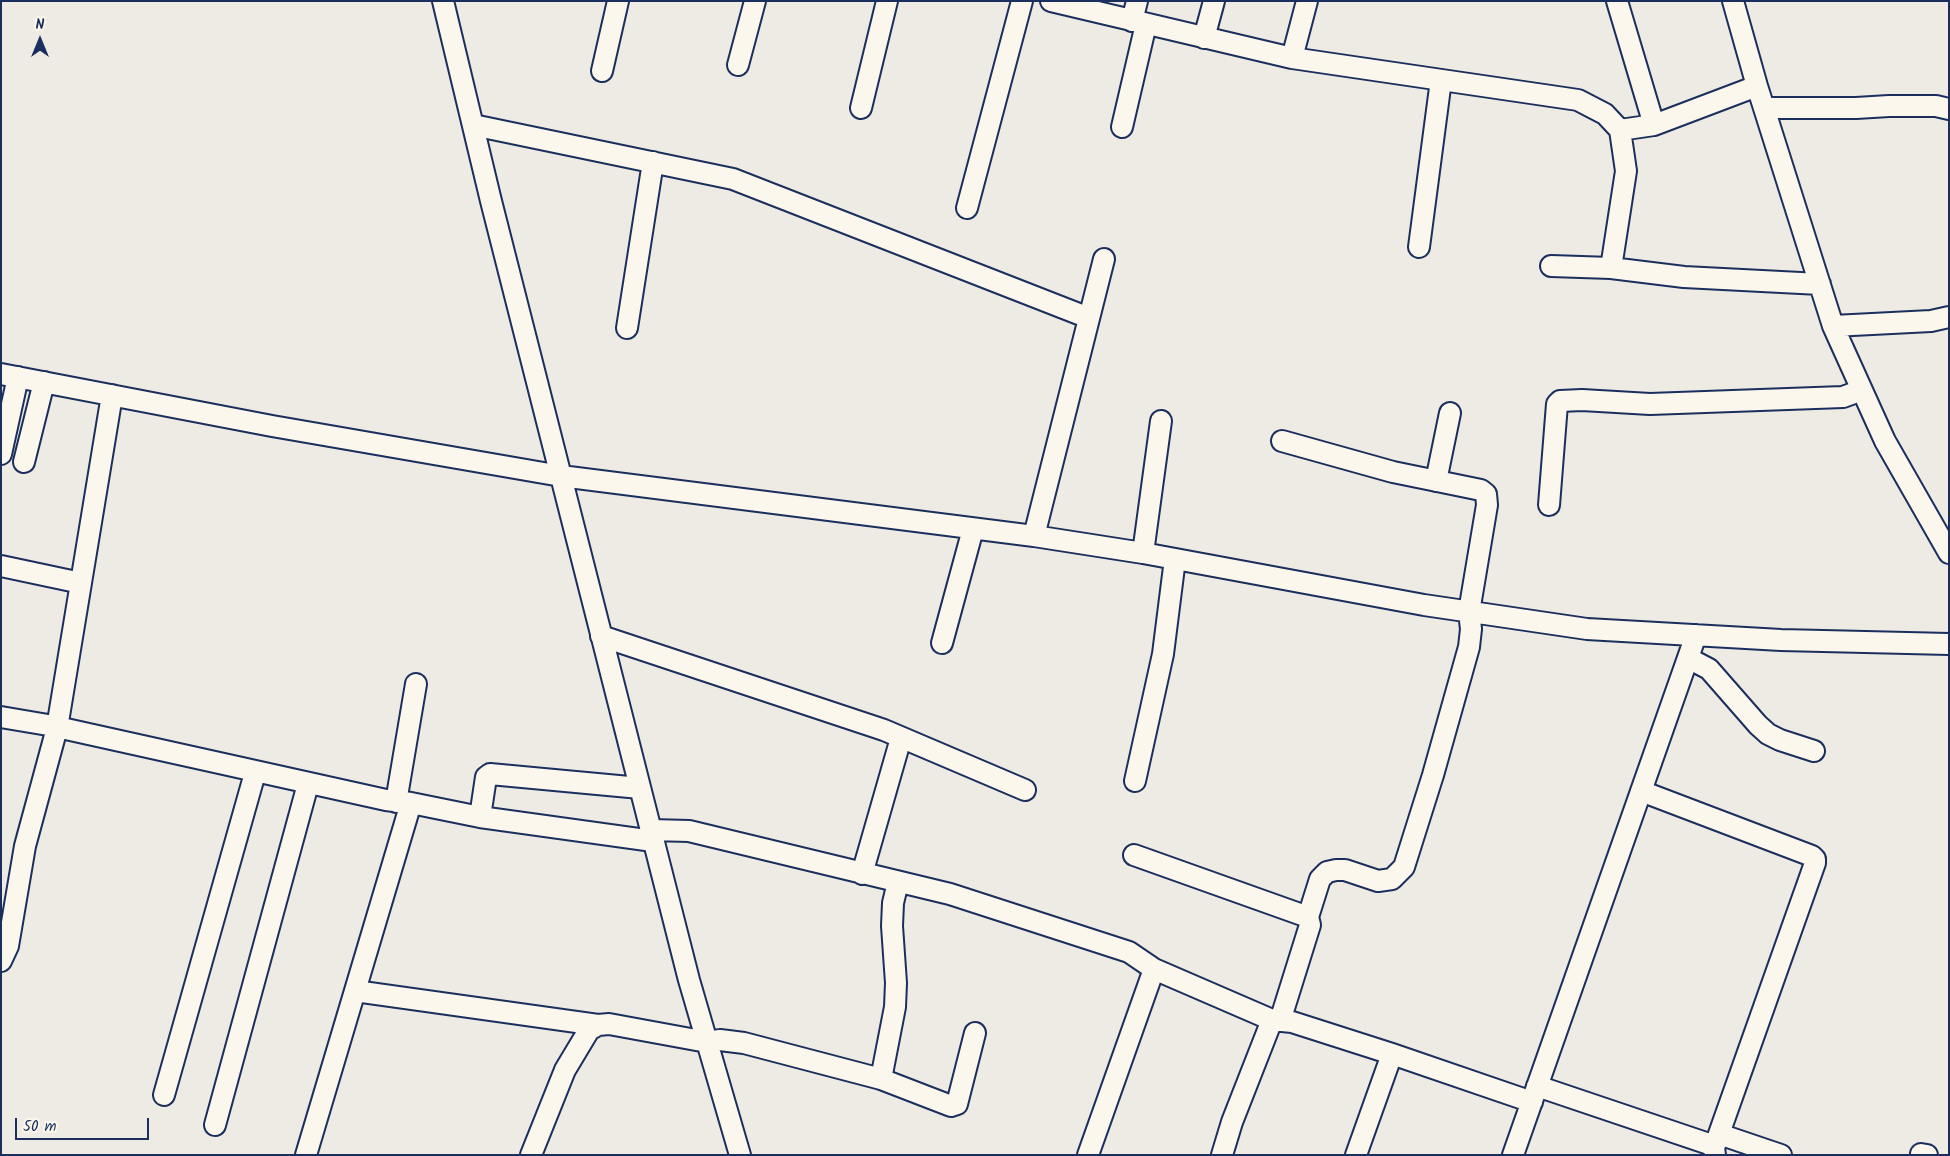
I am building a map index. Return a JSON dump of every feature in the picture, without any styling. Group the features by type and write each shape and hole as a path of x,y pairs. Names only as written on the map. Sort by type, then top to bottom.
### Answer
{"street":[{"path":"443,1 601,636 689,980 740,1155"},
{"path":"602,71 618,1"},
{"path":"738,65 755,1"},
{"path":"861,108 887,1"},
{"path":"967,208 1022,1"},
{"path":"1122,127 1139,22 1137,1"},
{"path":"1204,38 1214,1"},
{"path":"1292,58 1307,1"},
{"path":"1617,1 1654,125"},
{"path":"1733,1 1757,86 1833,326 1885,441 1949,554"},
{"path":"1061,2 1292,58 1578,100 1605,114 1620,130 1626,171 1611,268"},
{"path":"1419,247 1441,80"},
{"path":"1620,130 1654,125 1757,86"},
{"path":"1764,108 1936,106 1949,109"},
{"path":"473,125 733,179 1089,318"},
{"path":"627,328 653,162"},
{"path":"1034,536 1104,259"},
{"path":"1551,266 1611,268 1684,277 1820,284"},
{"path":"1833,326 1931,321 1949,317"},
{"path":"1,454 10,376 272,426 561,476 1034,536 1143,553 1424,605 1587,629 1781,640 1949,644"},
{"path":"24,462 44,382"},
{"path":"1549,505 1557,404 1560,401 1582,400 1650,404 1843,397 1862,390"},
{"path":"1,961 8,946 5,931 25,846 57,728 112,395"},
{"path":"1436,481 1450,413"},
{"path":"1143,553 1161,421"},
{"path":"1222,1155 1232,1122 1276,1021 1310,925 1308,917 1320,879 1327,872 1345,870 1378,882 1392,879 1404,867 1433,775 1468,647 1471,629 1469,612 1487,505 1486,494 1481,490 1393,472 1282,441"},
{"path":"942,643 974,529"},
{"path":"1135,781 1163,654 1175,559"},
{"path":"1,566 81,582"},
{"path":"1513,1155 1696,635"},
{"path":"601,636 901,738 1026,790"},
{"path":"1688,658 1709,669 1768,734 1814,751"},
{"path":"306,1155 355,991 404,802 416,684"},
{"path":"1,717 255,773 480,817 652,835 689,831 950,894 1129,952 1154,969 1276,1021 1292,1022 1392,1054 1712,1145 1781,1155"},
{"path":"862,874 901,738"},
{"path":"164,1095 255,773"},
{"path":"480,817 486,777 490,774 640,788"},
{"path":"215,1126 308,784"},
{"path":"1642,791 1812,856 1816,863 1716,1146"},
{"path":"1134,855 1308,917"},
{"path":"881,1078 893,1027 895,1008 896,983 892,926 893,904 898,882"},
{"path":"1088,1155 1154,969"},
{"path":"355,991 598,1025 609,1024 707,1042 732,1040 881,1078 951,1106 957,1104 975,1033"},
{"path":"530,1155 565,1070 589,1030 598,1025"},
{"path":"1356,1155 1392,1054"}]}
